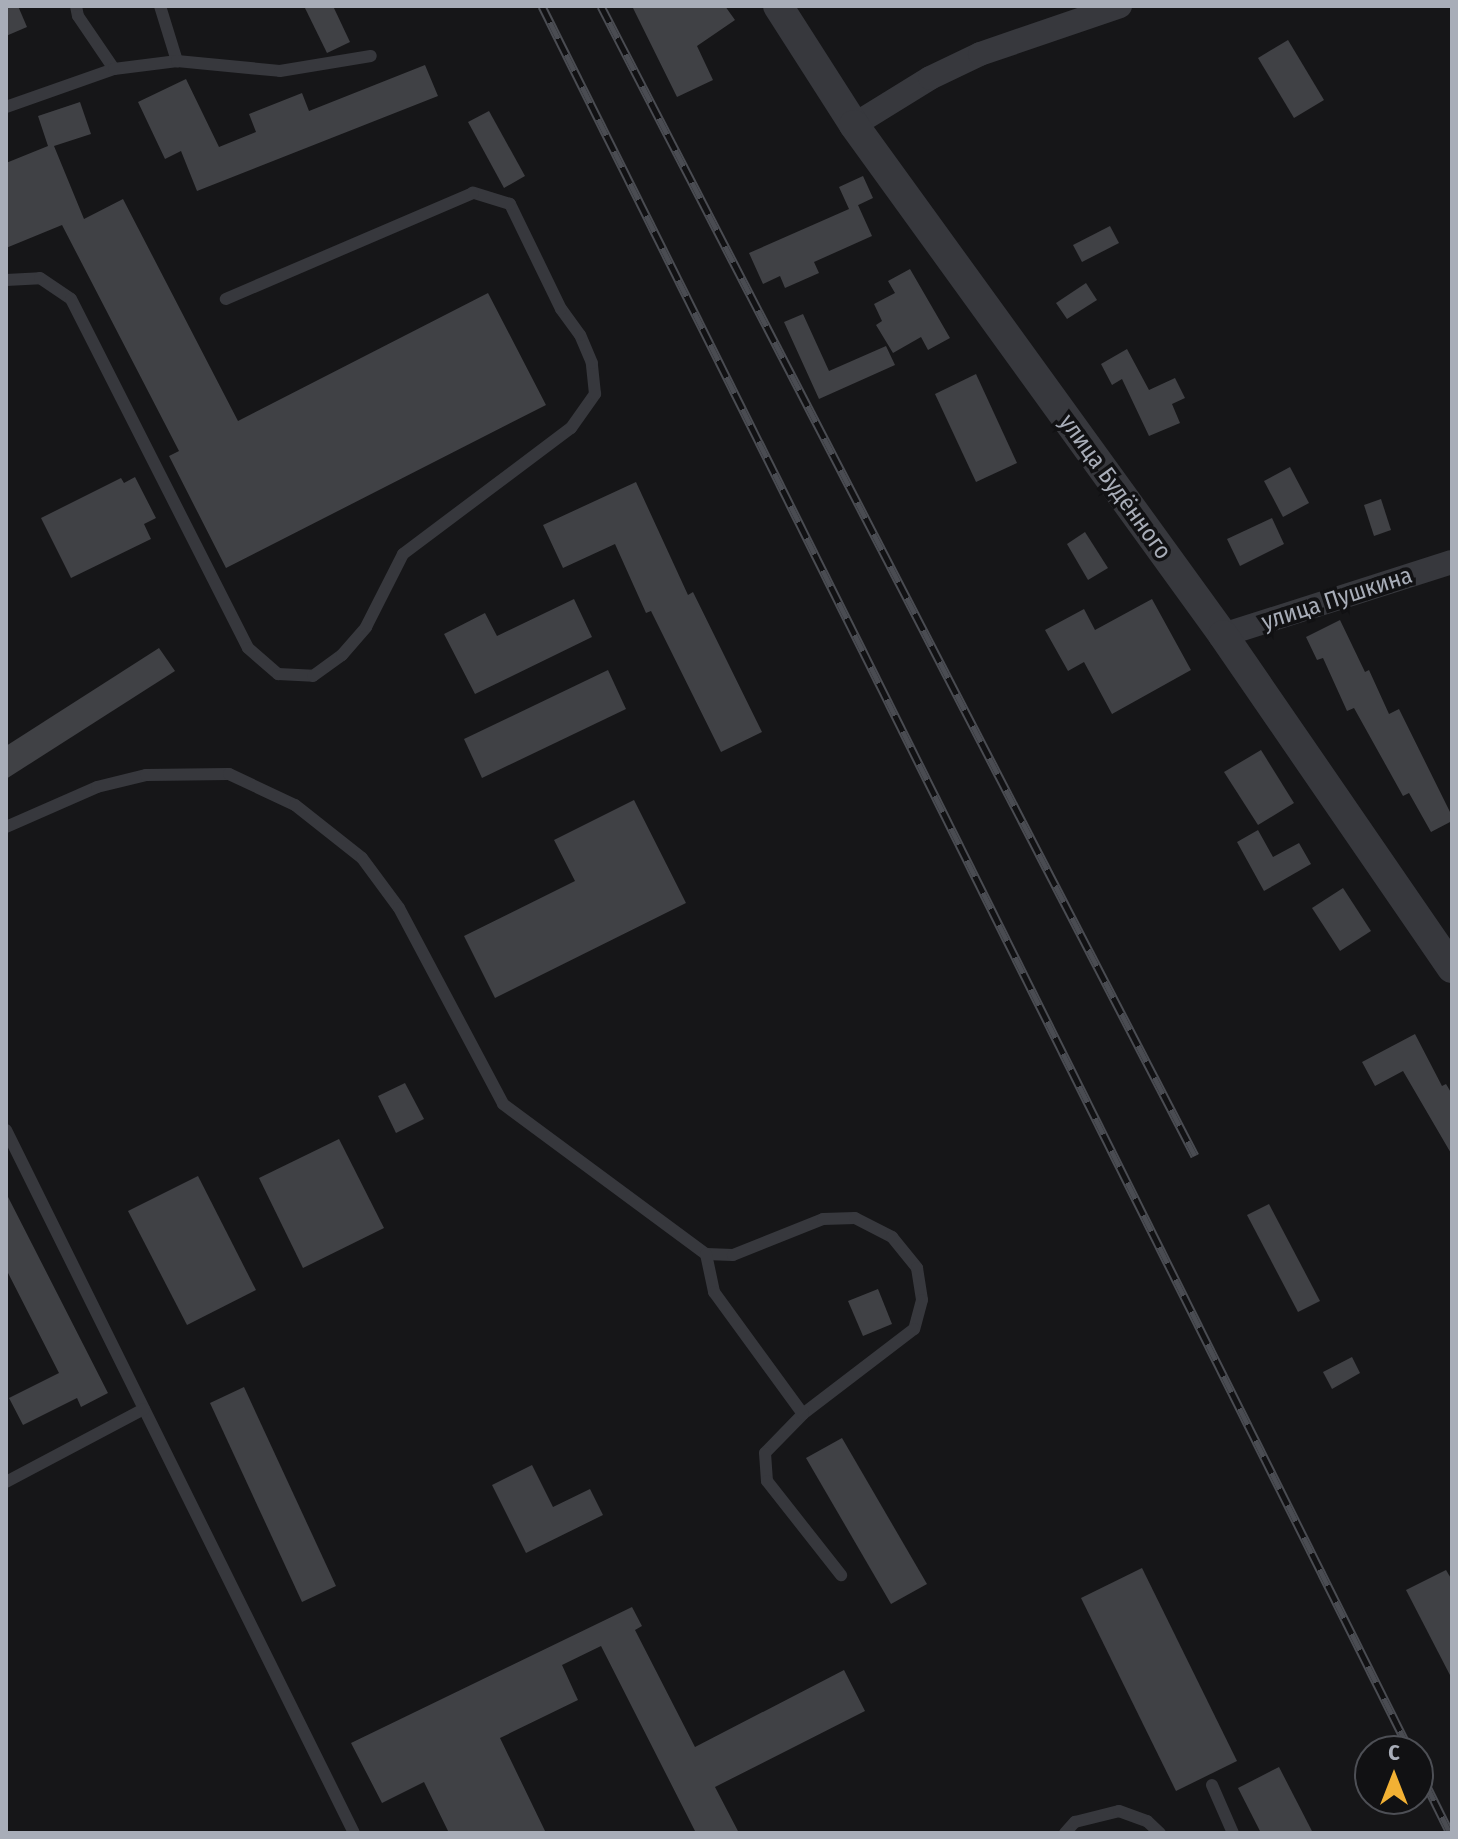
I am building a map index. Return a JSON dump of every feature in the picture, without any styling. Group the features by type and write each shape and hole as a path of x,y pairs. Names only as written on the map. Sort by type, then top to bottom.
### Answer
{"street":[{"name":"улица Будённого","path":"778,6 854,125 1223,635 1452,968"},
{"path":"854,125 930,78 980,54 1120,6"},
{"name":"улица Пушкина","path":"1223,635 1452,562"}],"lane":[{"path":"76,6 78,16 114,69"},
{"path":"160,6 177,61"},
{"path":"6,107 114,69 177,61 280,71 371,56"},
{"path":"6,280 40,278 71,299 248,648 278,674 313,676 342,655 366,627 403,554 571,428 595,394 592,363 580,335 561,309 510,204 473,193 226,299"},
{"path":"6,827 97,787 146,775 229,774 295,805 362,858 399,908 503,1104 706,1254 733,1255 823,1219 855,1218 892,1237 917,1268 922,1300 914,1329 803,1414 765,1453 767,1481 841,1575"},
{"path":"6,1130 354,1833"},
{"path":"706,1254 714,1292 803,1414"},
{"path":"6,1482 144,1409"},
{"path":"1212,1785 1233,1833"},
{"path":"1065,1833 1075,1822 1119,1811 1147,1821 1160,1833"}],"building":[{"path":"6,6 18,6 27,27 6,36"},
{"path":"304,6 333,6 350,42 327,53"},
{"path":"632,6 725,6 735,20 697,46 713,80 677,97"},
{"path":"1288,40 1324,100 1294,118 1258,58"},
{"path":"425,65 438,96 197,191 181,151 165,159 138,102 186,79 219,147 256,132 249,114 302,93 309,111"},
{"path":"80,102 91,134 54,146 84,219 123,199 238,421 488,293 546,405 226,568 169,456 179,451 62,225 6,248 6,163 48,146 38,116"},
{"path":"489,111 525,176 504,188 468,122"},
{"path":"863,176 873,198 858,205 872,236 814,262 819,273 785,288 780,276 763,284 749,253 849,209 839,187"},
{"path":"1110,226 1119,243 1082,262 1073,245"},
{"path":"910,269 950,338 928,350 921,337 893,353 876,325 882,321 874,304 895,293 888,281"},
{"path":"1086,283 1097,300 1067,319 1056,303"},
{"path":"803,314 829,371 886,346 895,365 819,399 784,322"},
{"path":"1127,349 1149,390 1175,378 1185,398 1172,404 1180,423 1149,436 1122,379 1112,385 1101,364"},
{"path":"976,374 1017,463 976,482 935,394"},
{"path":"1290,467 1309,503 1283,517 1264,481"},
{"path":"135,477 156,518 144,524 151,539 71,578 41,518 121,478 124,483"},
{"path":"636,482 688,595 693,592 762,732 721,752 651,611 646,613 615,544 563,568 543,525"},
{"path":"1381,499 1391,530 1374,536 1364,505"},
{"path":"1272,518 1284,544 1240,566 1227,539"},
{"path":"1085,532 1108,568 1088,580 1067,544"},
{"path":"574,599 592,637 475,694 444,634 485,613 497,636"},
{"path":"1152,599 1191,670 1112,714 1084,662 1068,671 1045,630 1084,609 1095,630"},
{"path":"1340,620 1365,672 1369,670 1389,714 1399,709 1452,816 1452,821 1431,832 1409,793 1403,796 1354,708 1347,711 1323,658 1317,660 1306,637"},
{"path":"159,648 175,671 6,779 6,746"},
{"path":"608,670 626,709 482,778 464,739"},
{"path":"1261,750 1294,803 1258,825 1224,772"},
{"path":"634,800 686,903 495,998 464,936 575,881 554,840"},
{"path":"1258,830 1273,857 1299,843 1311,864 1264,891 1237,842"},
{"path":"1343,888 1371,931 1340,951 1312,908"},
{"path":"1415,1034 1442,1086 1446,1084 1452,1094 1452,1155 1403,1071 1375,1086 1362,1062"},
{"path":"405,1083 424,1119 396,1133 378,1096"},
{"path":"339,1139 384,1228 303,1268 259,1178"},
{"path":"198,1176 256,1290 187,1325 128,1211"},
{"path":"6,1193 108,1393 81,1407 77,1398 23,1425 9,1398 59,1373 6,1269"},
{"path":"1269,1204 1320,1301 1298,1312 1247,1215"},
{"path":"878,1289 892,1324 863,1336 848,1301"},
{"path":"1352,1357 1360,1373 1332,1389 1323,1372"},
{"path":"244,1387 336,1586 302,1602 210,1403"},
{"path":"842,1438 927,1584 891,1604 806,1458"},
{"path":"532,1465 553,1507 590,1489 603,1515 526,1553 492,1485"},
{"path":"1142,1568 1237,1761 1176,1791 1081,1598"},
{"path":"1446,1570 1452,1580 1452,1679 1406,1590"},
{"path":"632,1607 642,1626 635,1630 695,1747 844,1670 865,1711 715,1787 739,1833 696,1833 601,1646 562,1665 578,1700 500,1738 546,1833 449,1833 424,1782 382,1803 351,1743"},
{"path":"1279,1767 1313,1833 1261,1833 1238,1788"}],"railway":[{"path":"542,6 1402,1735"},
{"path":"601,6 1195,1156"},
{"path":"1434,1800 1450,1833"}]}
